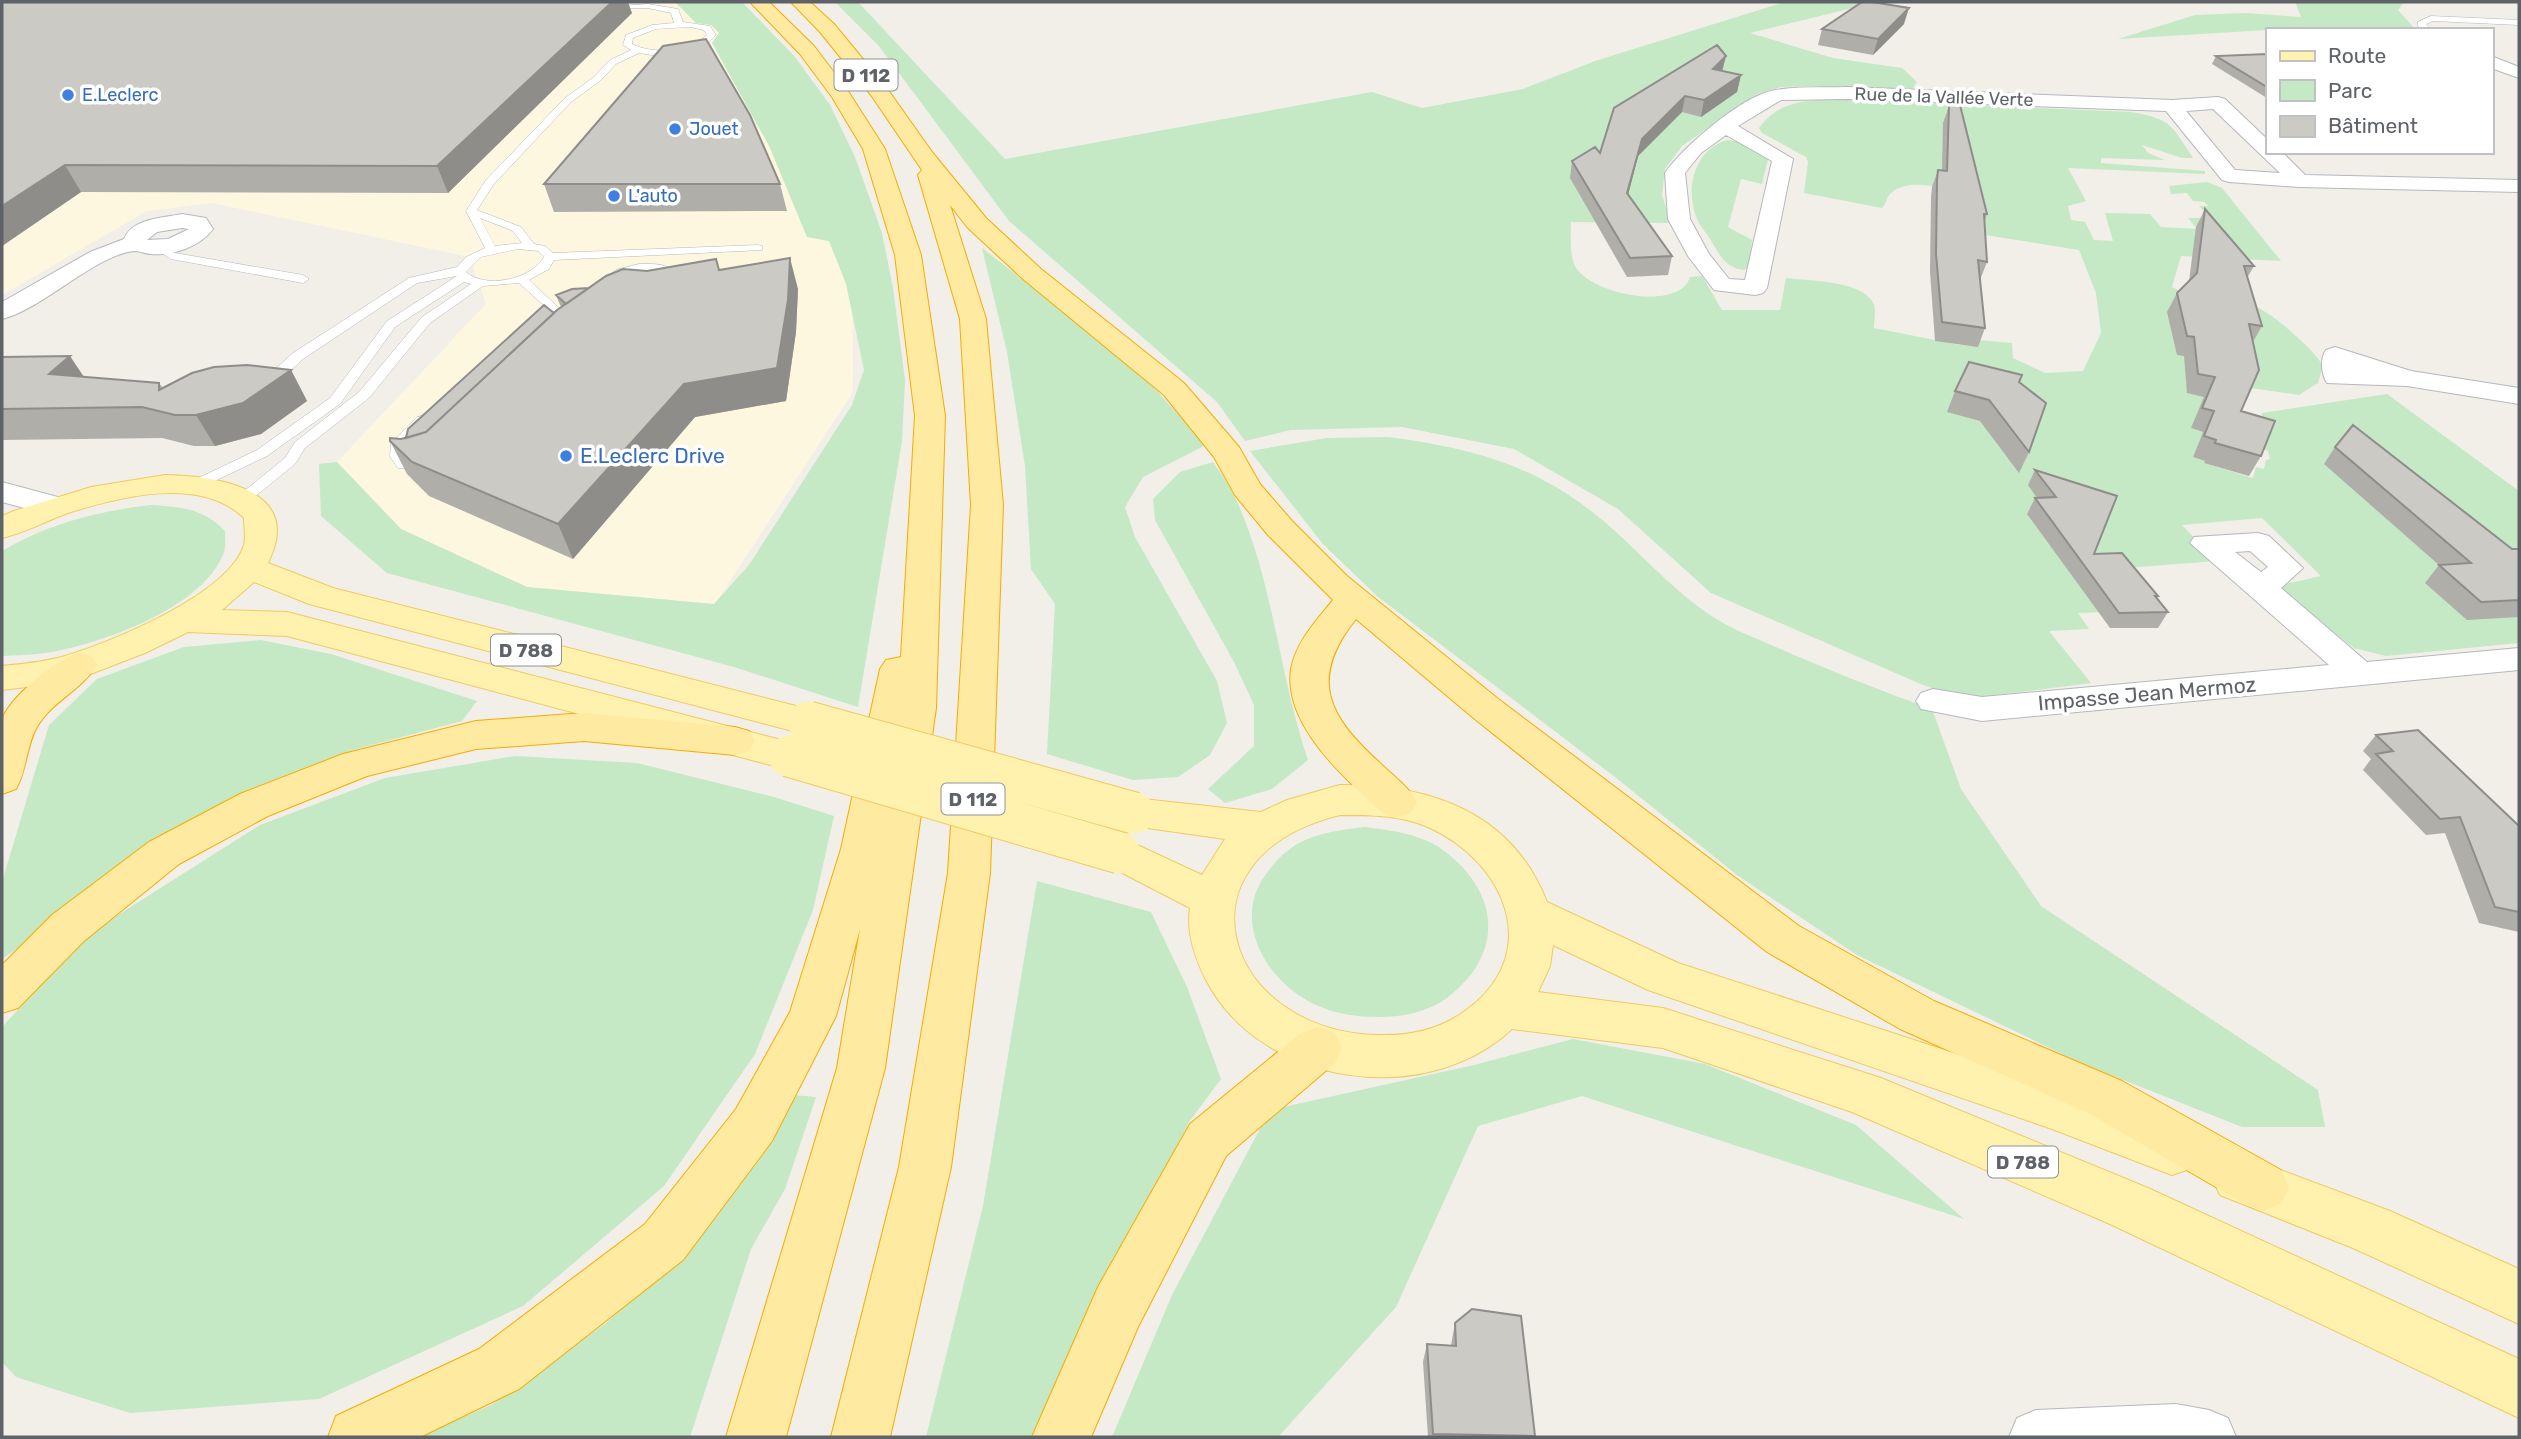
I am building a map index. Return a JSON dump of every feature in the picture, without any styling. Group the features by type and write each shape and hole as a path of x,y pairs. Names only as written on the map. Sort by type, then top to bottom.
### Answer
{"highway":[{"name":"D 112","path":"756,1437 861,1068 918,708 930,416 921,329 908,255 874,149 841,95 814,59 759,2"},
{"name":"D 112","path":"800,2 827,28 879,90 924,157 972,319 987,505 969,873 925,1167 860,1437"},
{"path":"924,157 977,223 1032,274 1174,389 1228,454 1246,488 1280,528 1352,599 1484,707 1783,939 1917,1015 2105,1097 2263,1187"},
{"path":"357,1437 499,1369 664,1242 754,1125 812,1016 862,849 927,528"},
{"path":"1352,599 1317,646 1309,672 1315,705 1332,739 1397,802"},
{"path":"2,779 17,727 35,702 79,665"},
{"path":"2,994 68,928 164,853 254,805 357,764 476,735 584,727 735,741"},
{"path":"1061,1437 1118,1307 1208,1140 1318,1048"}],"main road":[{"path":"2,528 54,506 129,488 195,485 223,490 243,499 260,516 262,540 248,567 222,594 184,620 135,645 79,665 27,676 2,677"},
{"path":"2,492 54,506"},
{"name":"D 788","path":"248,567 321,596 799,739 1120,853 1213,900"},
{"name":"D 788","path":"184,620 287,624 735,741 799,739 1133,813 1265,828"},
{"path":"1340,800 1397,802 1438,815 1483,841 1505,862 1520,887 1530,914 1532,938 1529,963 1520,986 1504,1007 1481,1027 1454,1042 1422,1053 1388,1057 1353,1056 1318,1048 1275,1027 1241,998 1219,963 1211,927 1213,900 1223,872 1235,856 1265,828 1287,815 1340,800"},
{"path":"1530,914 1664,977 2058,1109 2371,1229 2519,1297"},
{"name":"D 788","path":"1504,1007 1663,1028 1864,1094 2129,1206 2519,1389"}],"street":[{"path":"2493,62 2519,74"},
{"name":"Rue de la Vallée Verte","path":"1725,127 1783,159 1755,288 1722,285 1699,256 1679,219 1675,173 1695,149 1725,127 1753,107 1777,95 1847,93 2172,106 2218,103 2266,148"},
{"path":"2172,106 2229,176 2299,181 2519,186"},
{"name":"Rue de la Vallée Verte","path":"2272,154 2299,181"},
{"path":"2,312 98,257 135,243 159,247 191,238 202,226 191,221 161,224 136,236 135,243"},
{"path":"2407,378 2519,396"},
{"path":"2262,589 2361,675"},
{"name":"Impasse Jean Mermoz","path":"1933,701 1982,709 2519,659"},
{"path":"2036,1437 2176,1431 2209,1437"}],"lane":[{"path":"593,7 664,8 675,11 679,24"},
{"path":"2426,28 2421,24 2431,18 2519,23"},
{"path":"471,211 490,182 568,100 597,79 613,62 638,50 684,49 704,43 712,35 707,28 679,24 655,27 629,37 627,45 638,50"},
{"path":"471,211 517,229 530,246"},
{"path":"471,211 491,250"},
{"path":"195,485 262,453 335,401 391,324 462,274 469,260 491,250 530,246 541,248 550,257 758,248"},
{"path":"159,247 171,256 303,279"},
{"path":"614,255 629,269 658,267 665,269 670,277 653,290 619,297 611,289 610,281 629,269"},
{"path":"243,499 290,461 300,445 364,395 426,320 480,283 521,279 543,269 550,257"},
{"path":"278,374 298,356 413,280 462,274 480,283"},
{"path":"521,279 541,309 573,328"},
{"path":"435,461 417,466 403,465 397,457 398,443 437,406"}],"shaded area":[{"path":"2,2 698,2 707,10 852,244 853,392 715,604 527,587 401,529 337,462 486,304 470,257 212,203 147,211 2,295"}],"green space":[{"path":"675,2 742,2 795,57 830,105 855,157 882,233 893,288 905,380 902,441 858,707 734,667 387,573 321,516 319,464 337,462 401,529 527,587 714,604 749,565 852,405 864,370 846,284 829,241 807,237 769,146 712,43 719,33 711,25 696,23"},
{"path":"835,2 858,2 1005,159 1372,92 1422,108 1523,89 1595,61 1785,2 1877,2 1750,33 1833,58 1902,68 1917,82 1912,89 1806,86 1781,87 1757,94 1682,146 1665,169 1662,195 1671,223 1571,222 1573,261 1584,276 1615,291 1653,297 1670,294 1683,288 1690,277 1702,276 1722,310 1780,310 1786,278 1835,283 1848,286 1869,297 1875,307 1874,328 1960,345 1977,340 2012,343 2013,358 2045,373 2083,371 2101,333 2096,293 2079,250 1979,234 1960,191 1924,185 1905,186 1890,194 1882,208 1804,193 1808,162 1806,157 1762,133 1759,128 1774,113 1792,104 1834,99 2131,112 2163,121 2175,131 2193,158 2182,158 2142,145 2148,153 2165,160 2101,158 2101,163 2205,171 2205,174 2068,168 2086,201 2068,206 2071,220 2085,222 2094,240 2113,241 2105,213 2150,214 2161,227 2197,229 2188,218 2212,218 2199,206 2209,206 2204,202 2193,201 2187,193 2171,194 2169,186 2207,182 2222,188 2281,261 2181,256 2172,287 2190,294 2238,301 2256,307 2288,329 2323,365 2318,383 2299,395 2231,385 2191,428 2203,432 2193,457 2253,478 2256,467 2264,469 2266,460 2270,459 2268,451 2260,448 2263,441 2262,413 2387,394 2519,491 2519,643 2386,656 2354,648 2286,596 2281,585 2321,576 2262,518 2182,525 2216,561 2113,569 2078,584 2104,612 2078,613 2089,629 2049,631 2091,683 1965,699 1923,685 1711,593 1618,509 1514,449 1402,427 1291,430 1245,441 1217,402 1009,221 879,46"},
{"path":"2295,2 2404,2 2398,10 2414,28 2266,28 2118,39 2195,15 2245,13 2301,17"},
{"path":"1727,140 1743,142 1768,159 1762,184 1741,179 1728,227 1752,240 1749,267 1744,270 1732,267 1720,255 1698,222 1693,205 1695,170 1707,152"},
{"path":"982,248 1137,369 1206,445 1143,477 1125,507 1135,537 1217,681 1227,723 1210,755 1178,777 1133,780 1047,754 1055,604 1031,569 1025,466 1007,352"},
{"path":"1388,437 1477,454 1531,474 1582,504 1678,590 1725,624 1835,672 1932,709 1961,789 2041,906 2318,1090 2325,1127 2242,1127 2083,1064 1857,955 1737,875 1615,777 1377,596 1323,544 1250,451 1327,438"},
{"path":"1213,462 1238,504 1260,566 1290,696 1308,760 1272,789 1225,803 1208,789 1254,746 1254,705 1234,662 1155,520 1153,499 1180,472"},
{"path":"151,505 200,513 225,531 224,552 213,572 173,606 120,632 67,649 2,656 2,551 37,533 74,520"},
{"path":"261,640 331,654 477,701 462,721 353,750 244,795 2,959 2,882 49,725 97,679 184,647"},
{"path":"515,756 637,763 774,797 834,816 813,910 755,1054 664,1186 523,1306 319,1399 130,1413 16,1377 2,1362 2,1027 88,934 260,825 385,778"},
{"path":"1365,827 1411,835 1437,846 1457,862 1473,880 1483,899 1488,919 1487,940 1480,960 1467,979 1448,997 1415,1013 1387,1017 1363,1016 1339,1013 1316,1005 1284,984 1261,953 1254,935 1254,898 1262,880 1278,860 1307,839"},
{"path":"1037,881 1151,912 1187,987 1221,1079 1189,1122 1031,1437 926,1437 983,1206"},
{"path":"1573,1039 1705,1064 1856,1125 1964,1219 1582,1096 1478,1126 1396,1307 1278,1437 1112,1437 1172,1295 1270,1110 1474,1065"},
{"path":"793,1095 816,1097 785,1189 751,1249 690,1437 418,1437 491,1405 606,1323 699,1236"}],"building":[{"path":"2,2 612,2 437,166 65,165 2,206"},
{"path":"1862,2 1909,8 1878,39 1822,29"},
{"path":"706,39 750,115 780,184 544,184 663,46"},
{"path":"1717,45 1726,56 1713,69 1741,75 1704,100 1685,96 1642,139 1627,193 1672,256 1630,258 1572,161 1595,147 1600,153 1614,108"},
{"path":"2266,54 2266,86 2216,56"},
{"path":"1960,105 1987,214 1984,214 1987,262 1978,260 1985,328 1942,322 1936,254 1937,180 1938,170 1947,171 1949,106"},
{"path":"2205,209 2254,266 2244,266 2262,326 2249,324 2259,370 2241,411 2275,421 2261,456 2215,443 2216,440 2204,436 2214,411 2202,408 2215,377 2198,374 2194,337 2187,336 2177,293 2197,273"},
{"name":"E.Leclerc Drive","path":"790,258 788,300 777,368 684,384 558,524 412,462 390,441 390,438 401,439 426,432 557,310 606,276 623,269 647,271 716,259 719,270"},
{"path":"589,288 566,304 556,295 572,289"},
{"path":"544,305 554,313 426,432 406,438 408,429"},
{"path":"70,356 49,374 159,383 159,390 192,373 214,367 247,365 291,370 243,403 196,415 175,415 142,407 2,409 2,357"},
{"path":"1969,362 2022,375 2019,382 2046,403 2029,452 1989,400 1955,391"},
{"path":"2353,425 2512,549 2519,549 2519,600 2481,602 2439,565 2471,563 2335,447"},
{"path":"2035,470 2117,496 2094,554 2122,553 2168,612 2119,613 2035,498 2056,497"},
{"path":"2418,730 2519,826 2519,912 2495,907 2460,817 2440,819 2376,754 2393,751 2376,735"},
{"path":"1472,1309 1521,1316 1535,1436 1433,1434 1427,1344 1456,1346 1455,1323"}],"place":[{"name":"E.Leclerc","path":"68,95"},
{"name":"Jouet","path":"675,129"},
{"name":"L'auto","path":"614,196"},
{"name":"E.Leclerc Drive","path":"566,456"}]}
